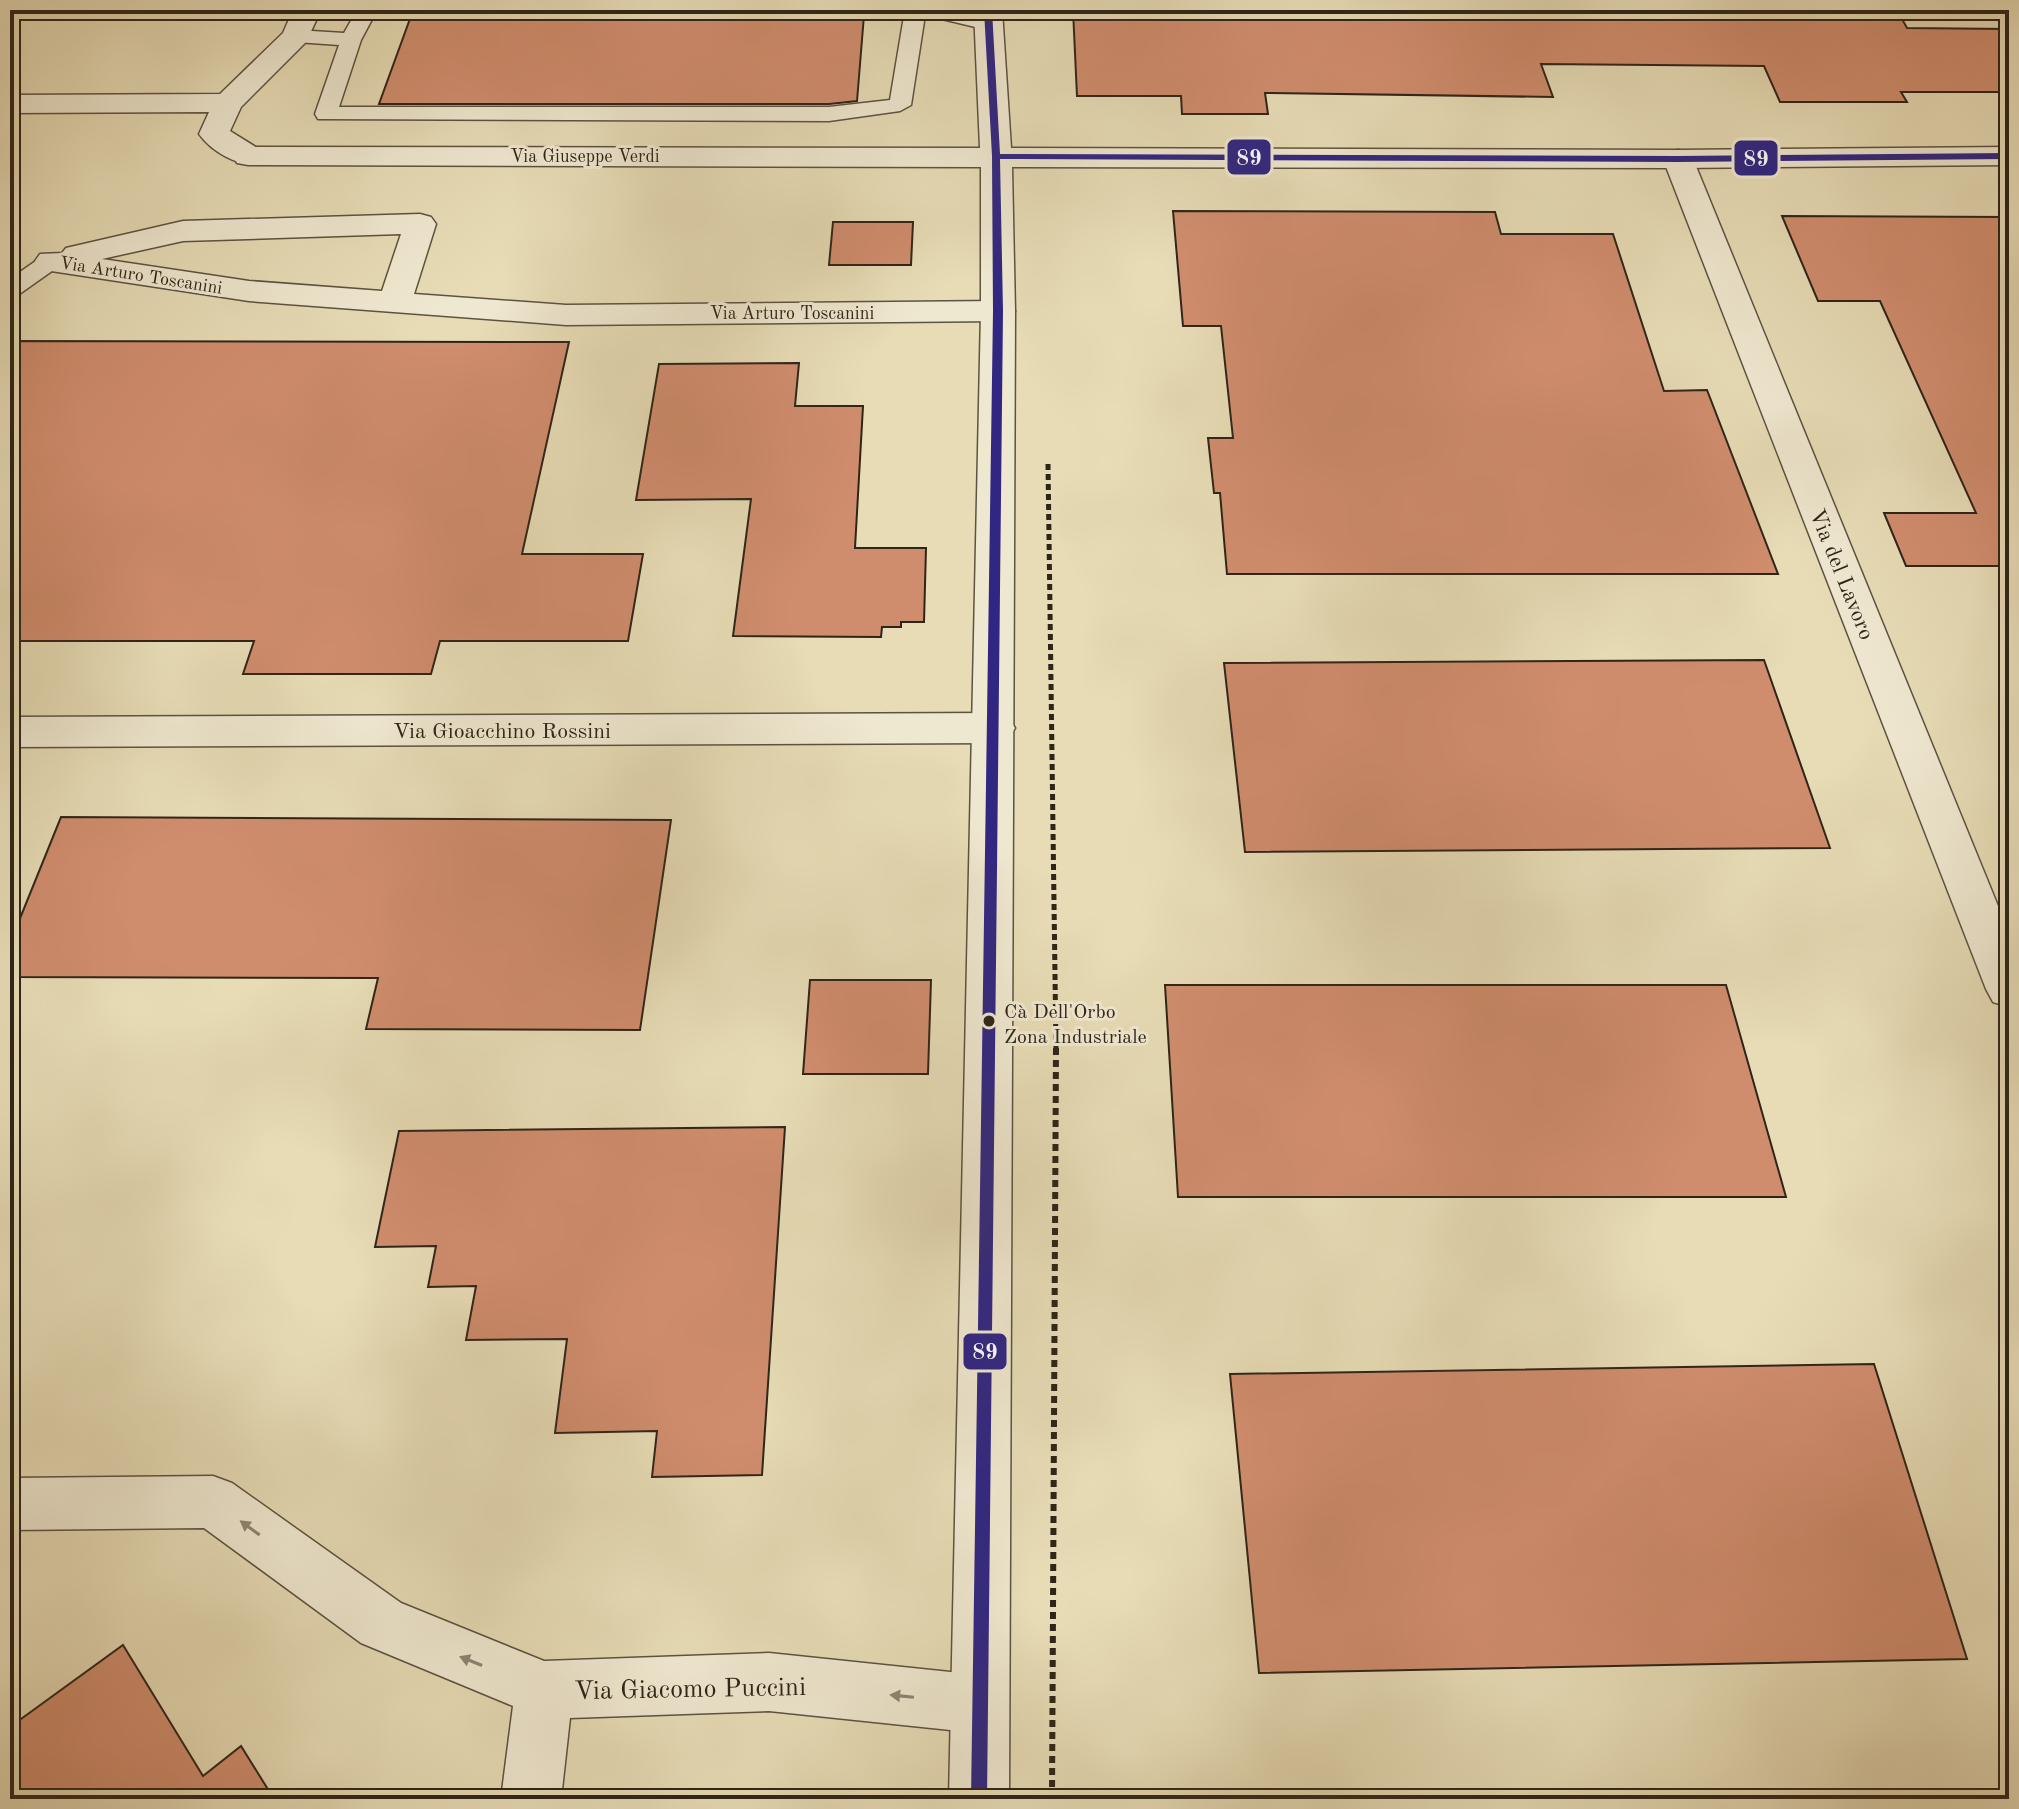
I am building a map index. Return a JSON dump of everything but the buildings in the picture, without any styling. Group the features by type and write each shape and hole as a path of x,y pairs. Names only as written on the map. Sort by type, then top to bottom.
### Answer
{"street":[{"path":"979,1799 998,311 996,156 988,17"},
{"path":"10,104 228,103 302,23"},
{"name":"Via Giuseppe Verdi","path":"228,103 214,134 248,156 996,156"},
{"path":"996,156 1678,159 2009,156"},
{"name":"Via del Lavoro","path":"1678,159 2009,989"},
{"name":"Via Arturo Toscanini","path":"51,261 183,231 420,224 395,302"},
{"name":"Via Arturo Toscanini","path":"51,261 249,291 566,315 998,311"},
{"name":"Via Gioacchino Rossini","path":"10,732 995,728"},
{"name":"Via Giacomo Puccini","path":"10,1504 213,1502 381,1623 544,1690 769,1682 979,1704"},
{"name":"Via Giacomo Puccini","path":"531,1799 544,1690"}],"lane":[{"path":"367,10 351,40 326,114 829,114 900,105 915,10"},
{"path":"931,10 988,17"},
{"path":"302,23 351,40"},
{"path":"10,290 51,261"}],"path":[{"path":"1052,1799 1056,944"}],"transit line":[{"name":"89","path":"979,1799 998,311 996,156 988,10"},
{"name":"89","path":"996,156 1678,159 2009,156"}],"place":[{"name":"Cà Dell'Orbo Zona Industriale","path":"989,1021"}]}
